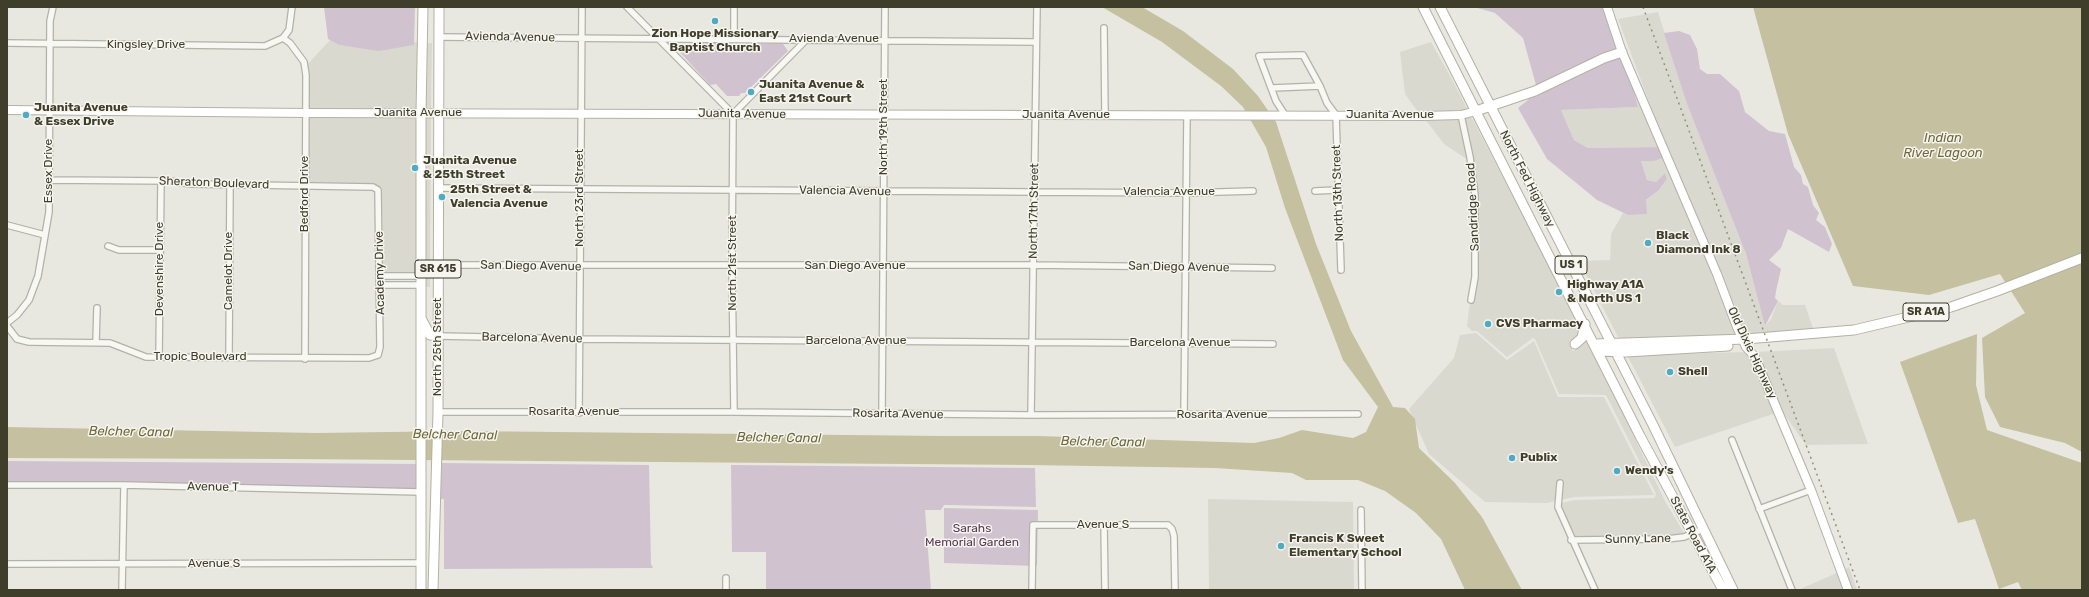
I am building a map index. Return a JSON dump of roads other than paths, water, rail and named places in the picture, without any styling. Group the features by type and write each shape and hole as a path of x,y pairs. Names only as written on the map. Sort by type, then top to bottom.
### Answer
{"main road":[{"name":"North 25th Street","path":"421,590 421,112 423,7"},
{"name":"North 25th Street","path":"433,590 438,412 437,188 439,7"},
{"name":"North Fed Highway","path":"1423,7 1585,324"},
{"name":"North Fed Highway","path":"1440,7 1613,348"},
{"path":"1476,111 1535,92 1604,58 1622,52"},
{"name":"SR A1A","path":"1597,348 1756,344 1844,332 1951,306 1997,291 2082,258"},
{"path":"421,318 430,334 438,336"},
{"path":"1576,344 1582,338 1585,324"},
{"name":"US 1","path":"1585,324 1597,348"},
{"name":"State Road A1A","path":"1597,348 1640,436 1723,590"},
{"name":"State Road A1A","path":"1613,348 1733,590"},
{"path":"420,492 428,498 435,511"}],"street":[{"name":"Essex Drive","path":"7,325 29,300 38,276 49,212 50,21 53,7"},
{"path":"283,38 289,30 292,7"},
{"name":"North 23rd Street","path":"579,413 580,113 582,7"},
{"path":"627,7 733,114 807,39"},
{"path":"734,7 734,38"},
{"name":"North 19th Street","path":"882,414 885,7"},
{"name":"North 17th Street","path":"1031,415 1037,7"},
{"name":"Old Dixie Highway","path":"1607,7 1622,52 1717,274 1741,337 1746,347 1755,357 1811,490 1848,590"},
{"path":"1104,28 1105,115"},
{"name":"Avienda Avenue","path":"439,37 658,39 734,38 1036,42"},
{"name":"Kingsley Drive","path":"7,43 265,46 283,38"},
{"name":"Bedford Drive","path":"283,38 294,48 304,62 306,75 304,185 304,359"},
{"path":"1285,115 1276,101 1259,56 1303,55 1320,86 1327,103 1336,115"},
{"path":"1272,88 1320,86"},
{"name":"Juanita Avenue","path":"7,110 305,113 438,112 884,115 1460,115 1476,111"},
{"name":"North 21st Street","path":"733,114 732,266 734,412"},
{"path":"1184,416 1185,193 1187,115"},
{"name":"North 13th Street","path":"1336,115 1337,190 1341,270"},
{"name":"Sandridge Road","path":"1460,115 1470,157 1475,195 1475,277 1471,300"},
{"name":"Sheraton Boulevard","path":"50,180 161,180 191,184 373,187 378,190"},
{"name":"Devenshire Drive","path":"159,357 161,180"},
{"name":"Camelot Drive","path":"229,357 230,184"},
{"name":"Valencia Avenue","path":"437,188 1185,193 1253,192"},
{"name":"Academy Drive","path":"378,190 380,276 380,347 378,355"},
{"path":"1315,191 1337,190"},
{"path":"7,225 45,235"},
{"path":"108,246 119,250 160,250"},
{"name":"San Diego Avenue","path":"438,265 1033,265 1272,268"},
{"path":"380,276 421,281"},
{"path":"380,285 421,281"},
{"path":"96,342 97,308"},
{"name":"Tropic Boulevard","path":"7,325 17,339 29,342 110,343 146,357 304,359 369,358 378,355"},
{"name":"Barcelona Avenue","path":"438,336 734,341 1273,344"},
{"name":"Rosarita Avenue","path":"438,412 734,412 1184,416 1358,414"},
{"path":"1732,440 1792,590"},
{"path":"1560,483 1558,507 1571,540 1595,590"},
{"name":"Avenue T","path":"7,485 124,485 420,492"},
{"path":"122,590 124,485"},
{"path":"1760,509 1811,490"},
{"path":"1361,510 1362,590"},
{"name":"Avenue S","path":"1032,590 1033,524 1168,526 1172,529 1174,536 1175,590"},
{"path":"1104,525 1105,590"},
{"name":"Sunny Lane","path":"1571,540 1667,539 1684,537 1703,529"},
{"name":"Avenue S","path":"7,564 122,565 421,563"},
{"path":"726,578 726,590"}],"water":[{"name":"Belcher Canal","path":"1102,7 1142,7 1183,31 1233,69 1258,96 1276,122 1316,244 1351,331 1393,407 1405,408 1415,419 1419,448 1455,483 1482,517 1522,590 1465,590 1441,539 1416,513 1385,491 1358,480 1306,480 1292,473 1215,468 1029,465 7,458 7,427 316,433 461,431 1038,436 1254,443 1279,438 1302,430 1353,438 1366,432 1378,407 1343,360 1285,208 1266,147 1243,107 1221,86 1162,42"},
{"name":"Indian River Lagoon","path":"1753,7 2082,7 2082,452 2065,443 2000,427 1985,397 1982,338 2025,313 2000,274 1929,295 1853,286 1788,134"},
{"path":"1977,334 1976,385 1987,430 2082,463 2082,590 2022,590 2018,582 1999,589 1975,519 1958,523 1900,362"}],"railway":[{"path":"1643,7 1860,590"}],"place":[{"name":"Zion Hope Missionary Baptist Church","path":"715,21"},
{"name":"Juanita Avenue & East 21st Court","path":"751,92"},
{"name":"Juanita Avenue & Essex Drive","path":"26,115"},
{"name":"Juanita Avenue & 25th Street","path":"415,168"},
{"name":"25th Street & Valencia Avenue","path":"442,197"},
{"name":"Black Diamond Ink 8","path":"1648,243"},
{"name":"Highway A1A & North US 1","path":"1559,292"},
{"name":"CVS Pharmacy","path":"1488,324"},
{"name":"Shell","path":"1670,372"},
{"name":"Publix","path":"1512,458"},
{"name":"Wendy's","path":"1617,471"},
{"name":"Francis K Sweet Elementary School","path":"1281,546"}],"park label":[{"name":"Sarahs Memorial Garden","path":"972,536"}]}
